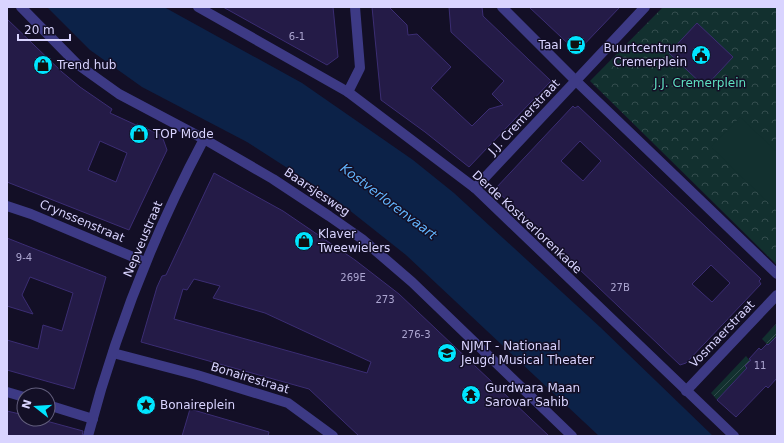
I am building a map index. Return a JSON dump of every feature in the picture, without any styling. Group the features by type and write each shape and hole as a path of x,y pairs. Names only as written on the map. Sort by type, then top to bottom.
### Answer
{"street":[{"name":"Baarsjesweg","path":"20,7 77,64 119,94 204,139 273,179 362,239 412,282 572,436"},
{"name":"Derde Kostverlorenkade","path":"198,7 348,92 475,188 734,436"},
{"path":"348,92 360,68 355,7"},
{"path":"502,7 575,80 777,274"},
{"path":"575,80 644,7"},
{"name":"J.J. Cremerstraat","path":"475,188 575,80"},
{"name":"Nepveustraat","path":"113,353 146,262 204,139"},
{"name":"Crynssenstraat","path":"7,206 31,214 146,262"},
{"name":"Vosmaerstraat","path":"686,391 777,296"},
{"path":"88,436 113,353"},
{"name":"Bonairestraat","path":"113,353 197,375 288,402 333,436"},
{"path":"56,407 93,419"}],"green space":[{"name":"J.J. Cremerplein","path":"663,7 777,7 777,265 590,81"},
{"path":"740,117 777,152 777,211 711,147"},
{"path":"777,323 777,336 768,345 762,339"},
{"path":"746,356 750,361 745,366 747,368 717,400 711,393"}],"water":[{"name":"Kostverlorenvaart","path":"47,7 164,7 302,83 413,160 454,193 600,327 713,436 599,436 406,255 334,198 247,142 142,87 90,50"}],"building":[{"path":"223,7 333,7 338,57 327,65"},
{"path":"372,7 389,7 407,25 408,35 417,34 451,67 431,88 472,126 489,109 503,105 492,94 504,81 451,32 449,7 482,7 483,16 551,81 469,167 381,100"},
{"path":"529,7 620,7 577,52"},
{"path":"7,19 62,72 80,87 112,109 110,113 162,136 167,150 129,230 7,182","holes":["100,141 127,153 116,182 88,170"]},
{"name":"Buurtcentrum Cremerplein","path":"697,23 733,57 705,87 669,53"},
{"path":"573,106 575,108 578,106 761,279 759,281 761,284 686,363 680,365 495,189","holes":["580,141 601,161 583,181 561,161","711,265 730,283 712,302 692,284"]},
{"path":"214,173 283,211 355,260 399,294 549,436 359,436 309,389 141,342 157,287 162,276 166,275","holes":["194,279 220,286 213,298 265,313 371,362 367,373 174,319 183,289 187,290"]},
{"path":"7,238 106,277 74,389 7,370 7,340 38,349 43,325 62,331 73,293 30,277 22,295 33,314 7,306"},
{"path":"777,336 777,378 768,388 766,386 736,417 717,400 747,368 745,366 751,360 749,359 759,348 761,350"},
{"path":"190,409 269,432 268,436 182,436"},
{"path":"7,411 16,413 16,427 56,427 56,424 83,431 82,436 7,436"}],"place":[{"name":"Taal","path":"576,45"},
{"name":"Buurtcentrum Cremerplein","path":"701,55"},
{"name":"Trend hub","path":"43,65"},
{"name":"TOP Mode","path":"139,134"},
{"name":"Klaver Tweewielers","path":"304,241"},
{"name":"NJMT - Nationaal Jeugd Musical Theater","path":"447,353"},
{"name":"Gurdwara Maan Sarovar Sahib","path":"471,395"},
{"name":"Bonaireplein","path":"146,405"}]}
